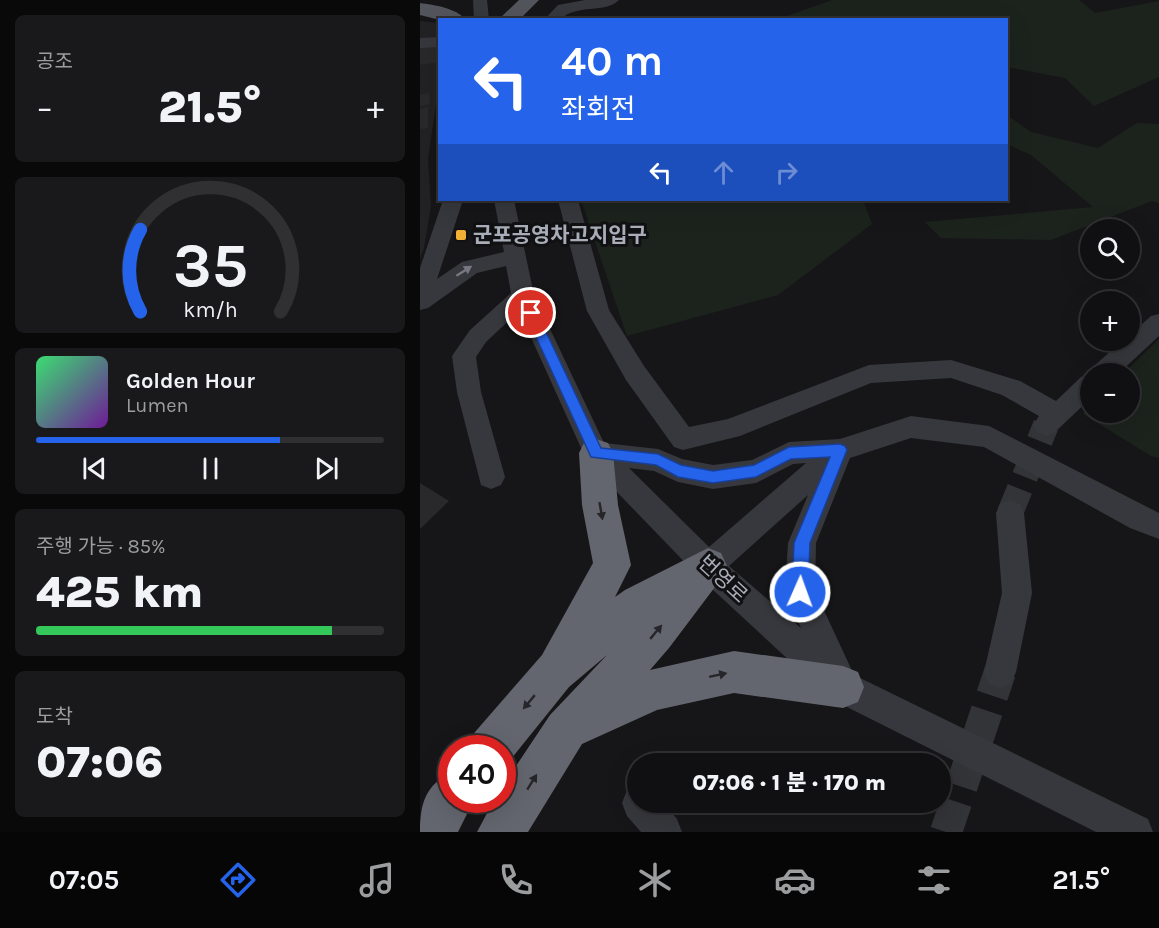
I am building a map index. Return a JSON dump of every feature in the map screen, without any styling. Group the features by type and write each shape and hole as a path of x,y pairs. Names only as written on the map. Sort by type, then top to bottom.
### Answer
{"highway":[{"path":"502,735 554,672 612,565 600,505 596,453"},
{"path":"554,672 639,603 708,566"},
{"path":"501,832 565,730 655,634 708,566"},
{"path":"565,730 654,689 734,672 843,687"},
{"path":"432,832 443,813"}],"main road":[{"path":"420,1 430,0"},
{"path":"509,18 530,0"},
{"path":"420,9 435,11 452,18"}],"street":[{"path":"480,0 482,18"},
{"path":"553,18 563,8 612,0"},
{"path":"420,43 438,42"},
{"path":"420,283 428,276 453,201"},
{"name":"번영로","path":"504,201 522,295 596,453 708,566 843,687 1103,824 1135,832"},
{"path":"568,201 598,311 635,373 683,439"},
{"path":"420,302 470,267 515,257"},
{"path":"491,477 469,392 464,356 478,336 522,295"},
{"path":"1114,363 1159,322"},
{"path":"658,460 683,439 731,429 869,374 951,369 1011,388 1052,420 1080,393"},
{"path":"596,453 658,460 678,471 713,477 756,471 789,453 840,450 911,427 989,437 1140,519 1159,525"},
{"path":"708,566 840,450"},
{"path":"840,450 802,543 800,592 843,687"},
{"path":"1000,672 1017,593 1010,513"},
{"path":"648,813 664,832"}],"shaded area":[{"path":"832,0 1079,0 1095,13 1159,1 1159,77 1094,106 1065,78 1008,67 1008,18 782,18"},
{"path":"420,21 438,23 438,91 428,159 431,206 424,248 420,258"},
{"path":"1008,116 1031,132 1098,148 1137,123 1159,124 1159,203 1152,201 1105,219 1080,219 1080,229 1051,240 941,238 925,222 1093,207 1031,155 1008,144"},
{"path":"581,201 863,201 872,224 778,295 627,336"},
{"path":"1159,339 1159,458 1151,456 1098,423 1140,423 1140,363 1134,363"}],"building":[{"path":"438,44 438,62 420,65 420,47"},
{"path":"429,93 430,104 420,106 420,95"},
{"path":"428,107 428,128 420,129 420,109"},
{"path":"420,483 449,501 420,529"}],"tunnel":[{"path":"1010,513 1046,425"},
{"path":"946,832 1000,672"}],"place":[{"name":"군포공영차고지입구","path":"461,235"}],"route":[{"path":"531,313 596,453 658,460 678,471 713,477 756,471 789,453 840,450 802,543 800,592"}]}
